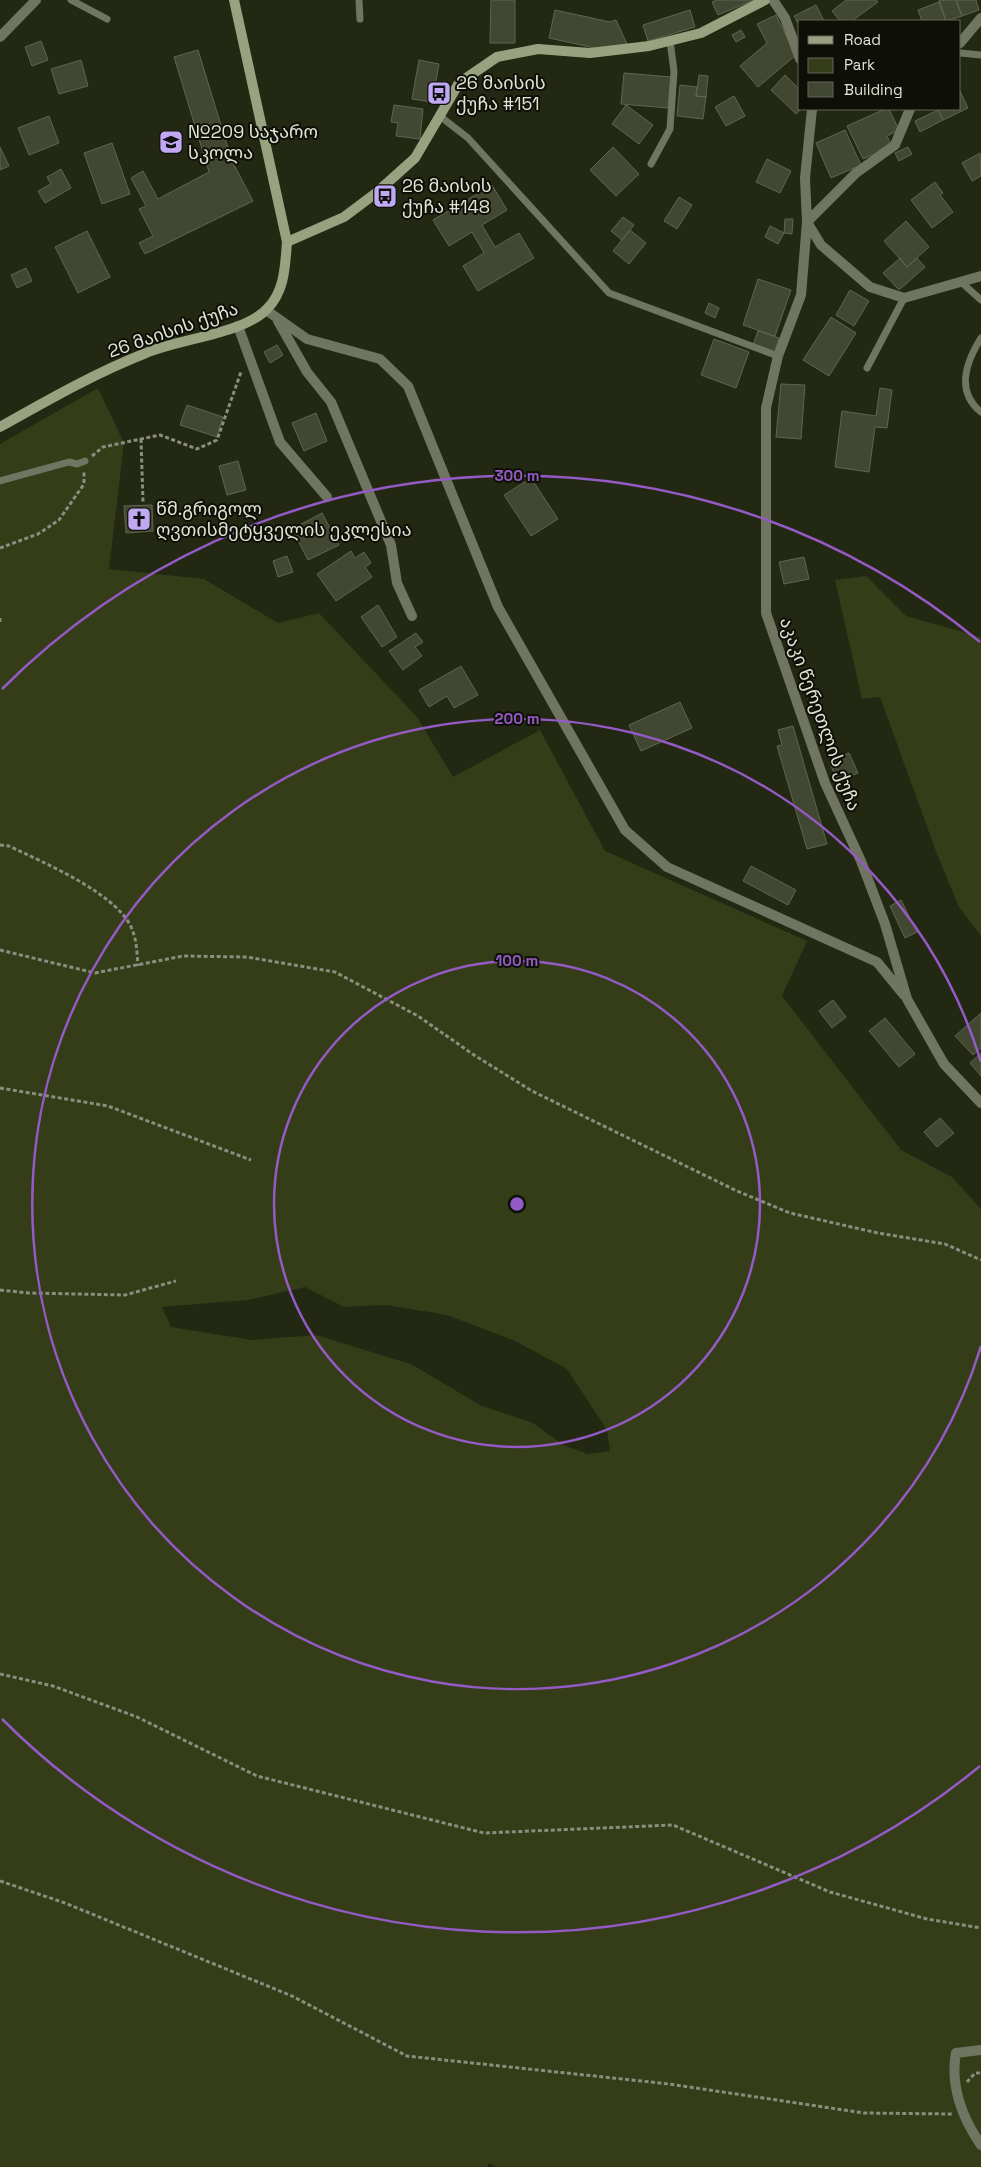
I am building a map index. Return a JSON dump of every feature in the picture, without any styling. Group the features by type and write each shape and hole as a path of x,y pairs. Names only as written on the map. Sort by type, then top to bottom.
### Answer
{"main road":[{"name":"26 მაისის ქუჩა","path":"0,427 99,373 148,352 238,326 266,310 278,295 283,280 287,242 234,0"},
{"path":"287,242 344,217 376,194 415,158 459,83 497,57 538,49 590,53 649,46 701,33 765,0"}],"street":[{"path":"0,37 36,0"},
{"path":"773,0 784,18 798,53"},
{"path":"961,42 981,18"},
{"name":"აკაკი წერეთლის ქუჩა","path":"812,110 805,178 807,222 801,295 778,356 766,408 766,613 824,784 861,861 885,924 907,999 944,1064 981,1104"},
{"path":"910,110 895,145 856,174 807,222 821,245 870,287 904,298 981,276"},
{"path":"266,310 280,323 307,372 331,402 391,545 397,583 412,616"},
{"path":"266,310 307,339 380,359 408,386 498,607 625,830 668,867 877,962 907,999"},
{"path":"238,326 280,442 327,497"},
{"path":"981,2050 956,2052 952,2071 963,2114 981,2145"}],"lane":[{"path":"71,0 107,19"},
{"path":"359,0 360,19"},
{"path":"652,164 670,129 674,71 670,41"},
{"path":"961,52 981,55"},
{"path":"441,116 468,138 609,293 778,356"},
{"path":"961,282 981,300"},
{"path":"867,368 904,298"},
{"path":"981,338 964,373 964,387 971,402 981,412"},
{"path":"0,481 69,462 77,464 85,461"}],"path":[{"path":"85,461 104,447 160,434 197,449 217,440 248,352"},
{"path":"141,438 143,502"},
{"path":"0,548 38,534 59,520 84,484 84,472 77,464"},
{"path":"0,845 8,846 56,868 102,896 125,916 133,931 138,966"},
{"path":"0,950 95,972 138,966 183,956 247,957 335,972 418,1016 474,1055 532,1091 737,1191 790,1213 878,1233 945,1244 981,1260"},
{"path":"0,1088 108,1106 251,1160"},
{"path":"0,1290 30,1293 125,1295 176,1281"},
{"path":"0,1674 53,1686 137,1717 257,1776 484,1833 673,1825 830,1892 927,1919 981,1928"},
{"path":"0,1881 65,1903 292,1996 407,2056 669,2084 864,2113 963,2114"}],"green space":[{"path":"98,388 124,443 109,569 204,579 278,623 319,613 417,717 453,777 540,730 605,851 807,941 782,996 901,1150 952,1177 981,1209 981,2167 497,2167 489,2163 487,2167 0,2167 0,444","holes":["305,1287 344,1307 387,1305 447,1315 515,1341 567,1369 607,1430 610,1451 588,1454 563,1445 533,1423 480,1405 411,1364 316,1335 252,1340 171,1327 162,1307 248,1300"]},
{"path":"866,576 906,616 981,637 981,936 959,907 937,854 880,697 862,699 835,580"}],"building":[{"path":"491,0 515,0 515,43 490,43"},
{"path":"717,0 754,0 718,15 712,2"},
{"path":"846,0 876,0 878,2 853,20 839,20 832,11"},
{"path":"939,0 956,0 962,16 946,20"},
{"path":"956,0 976,0 979,10 962,16"},
{"path":"939,2 946,20 922,20 918,10"},
{"path":"816,5 824,20 798,20 798,23 794,16"},
{"path":"555,10 610,22 616,20 627,44 604,50 549,38"},
{"path":"690,10 695,27 648,41 643,25"},
{"path":"776,15 796,55 758,87 740,66 767,43 757,24"},
{"path":"741,30 745,37 736,42 732,35"},
{"path":"41,41 48,60 32,66 25,47"},
{"path":"198,50 232,161 253,201 145,254 139,243 153,236 139,209 146,206 131,178 143,171 158,199 209,172 174,57"},
{"path":"81,60 88,86 59,94 51,69"},
{"path":"419,60 439,64 432,102 412,99"},
{"path":"624,73 671,77 668,108 621,104"},
{"path":"699,75 708,76 706,97 696,96"},
{"path":"785,75 798,88 798,110 800,110 796,114 771,90"},
{"path":"680,85 697,87 696,96 706,97 703,119 677,116"},
{"path":"961,93 968,108 943,120 938,110 961,110"},
{"path":"734,96 745,116 726,126 715,107"},
{"path":"394,105 423,109 420,139 396,136 398,123 391,122"},
{"path":"626,105 653,125 639,144 612,124"},
{"path":"883,110 889,110 899,130 887,136 892,146 863,159 847,126"},
{"path":"938,110 943,120 920,132 915,121"},
{"path":"49,116 59,143 29,155 18,128"},
{"path":"845,130 861,165 831,178 816,143"},
{"path":"112,143 130,194 102,204 84,153"},
{"path":"0,147 9,166 0,170"},
{"path":"613,147 639,174 616,196 590,170"},
{"path":"908,147 912,154 899,161 895,153"},
{"path":"980,153 981,176 972,181 962,163"},
{"path":"767,159 791,171 780,193 756,182"},
{"path":"61,169 71,188 45,203 38,191 51,184 47,177"},
{"path":"935,182 943,193 940,195 953,212 932,228 911,200"},
{"path":"492,185 507,210 482,225 495,247 519,233 534,258 478,291 463,266 484,253 472,232 449,246 433,220"},
{"path":"679,197 692,205 677,229 664,221"},
{"path":"623,217 634,225 622,240 611,231"},
{"path":"785,219 793,219 792,234 784,233"},
{"path":"906,221 929,247 907,267 884,241"},
{"path":"770,226 784,233 778,244 765,237"},
{"path":"630,230 646,243 629,264 613,251"},
{"path":"87,231 110,277 78,293 55,247"},
{"path":"900,258 907,267 917,258 925,267 899,290 883,273"},
{"path":"26,268 32,281 17,288 11,275"},
{"path":"758,279 791,290 775,336 743,325"},
{"path":"850,290 869,301 854,326 836,315"},
{"path":"709,303 719,308 715,318 705,313"},
{"path":"831,317 856,333 829,376 803,360"},
{"path":"758,331 779,338 775,352 753,345"},
{"path":"714,339 749,352 736,388 701,375"},
{"path":"277,345 283,355 270,363 264,352"},
{"path":"781,384 805,385 801,439 776,437"},
{"path":"880,388 892,390 887,428 875,427 869,472 835,467 842,411 876,416"},
{"path":"187,405 223,417 217,437 180,425"},
{"path":"316,413 327,441 304,451 292,423"},
{"path":"238,461 246,490 227,495 219,466"},
{"path":"531,478 558,519 531,536 504,495"},
{"name":"წმ.გრიგოლ ღვთისმეტყველის ეკლესია","path":"152,505 153,531 126,533 124,506"},
{"path":"322,513 339,545 308,560 292,529"},
{"path":"351,551 355,558 364,552 371,563 365,567 372,577 336,601 317,574"},
{"path":"287,556 293,572 278,577 273,561"},
{"path":"804,557 809,579 784,584 779,562"},
{"path":"378,605 397,637 382,647 361,617"},
{"path":"416,633 423,642 415,647 422,656 403,670 389,651"},
{"path":"461,666 478,695 454,708 447,696 429,707 419,690"},
{"path":"680,702 692,728 641,751 629,725"},
{"path":"793,726 827,844 807,849 777,746 782,745 778,730"},
{"path":"849,753 858,773 838,781 829,762"},
{"path":"751,866 796,890 788,905 743,881"},
{"path":"901,900 917,932 905,938 890,906"},
{"path":"833,1000 846,1017 832,1028 819,1011"},
{"path":"981,1013 981,1048 973,1055 955,1036"},
{"path":"885,1018 915,1054 899,1067 869,1031"},
{"path":"981,1053 981,1076 970,1063"},
{"path":"940,1118 954,1133 937,1147 924,1132"}],"place":[{"name":"26 მაისის ქუჩა #151","path":"439,93"},
{"name":"№209 საჯარო სკოლა","path":"171,142"},
{"name":"26 მაისის ქუჩა #148","path":"385,196"},
{"name":"წმ.გრიგოლ ღვთისმეტყველის ეკლესია","path":"139,519"}]}
